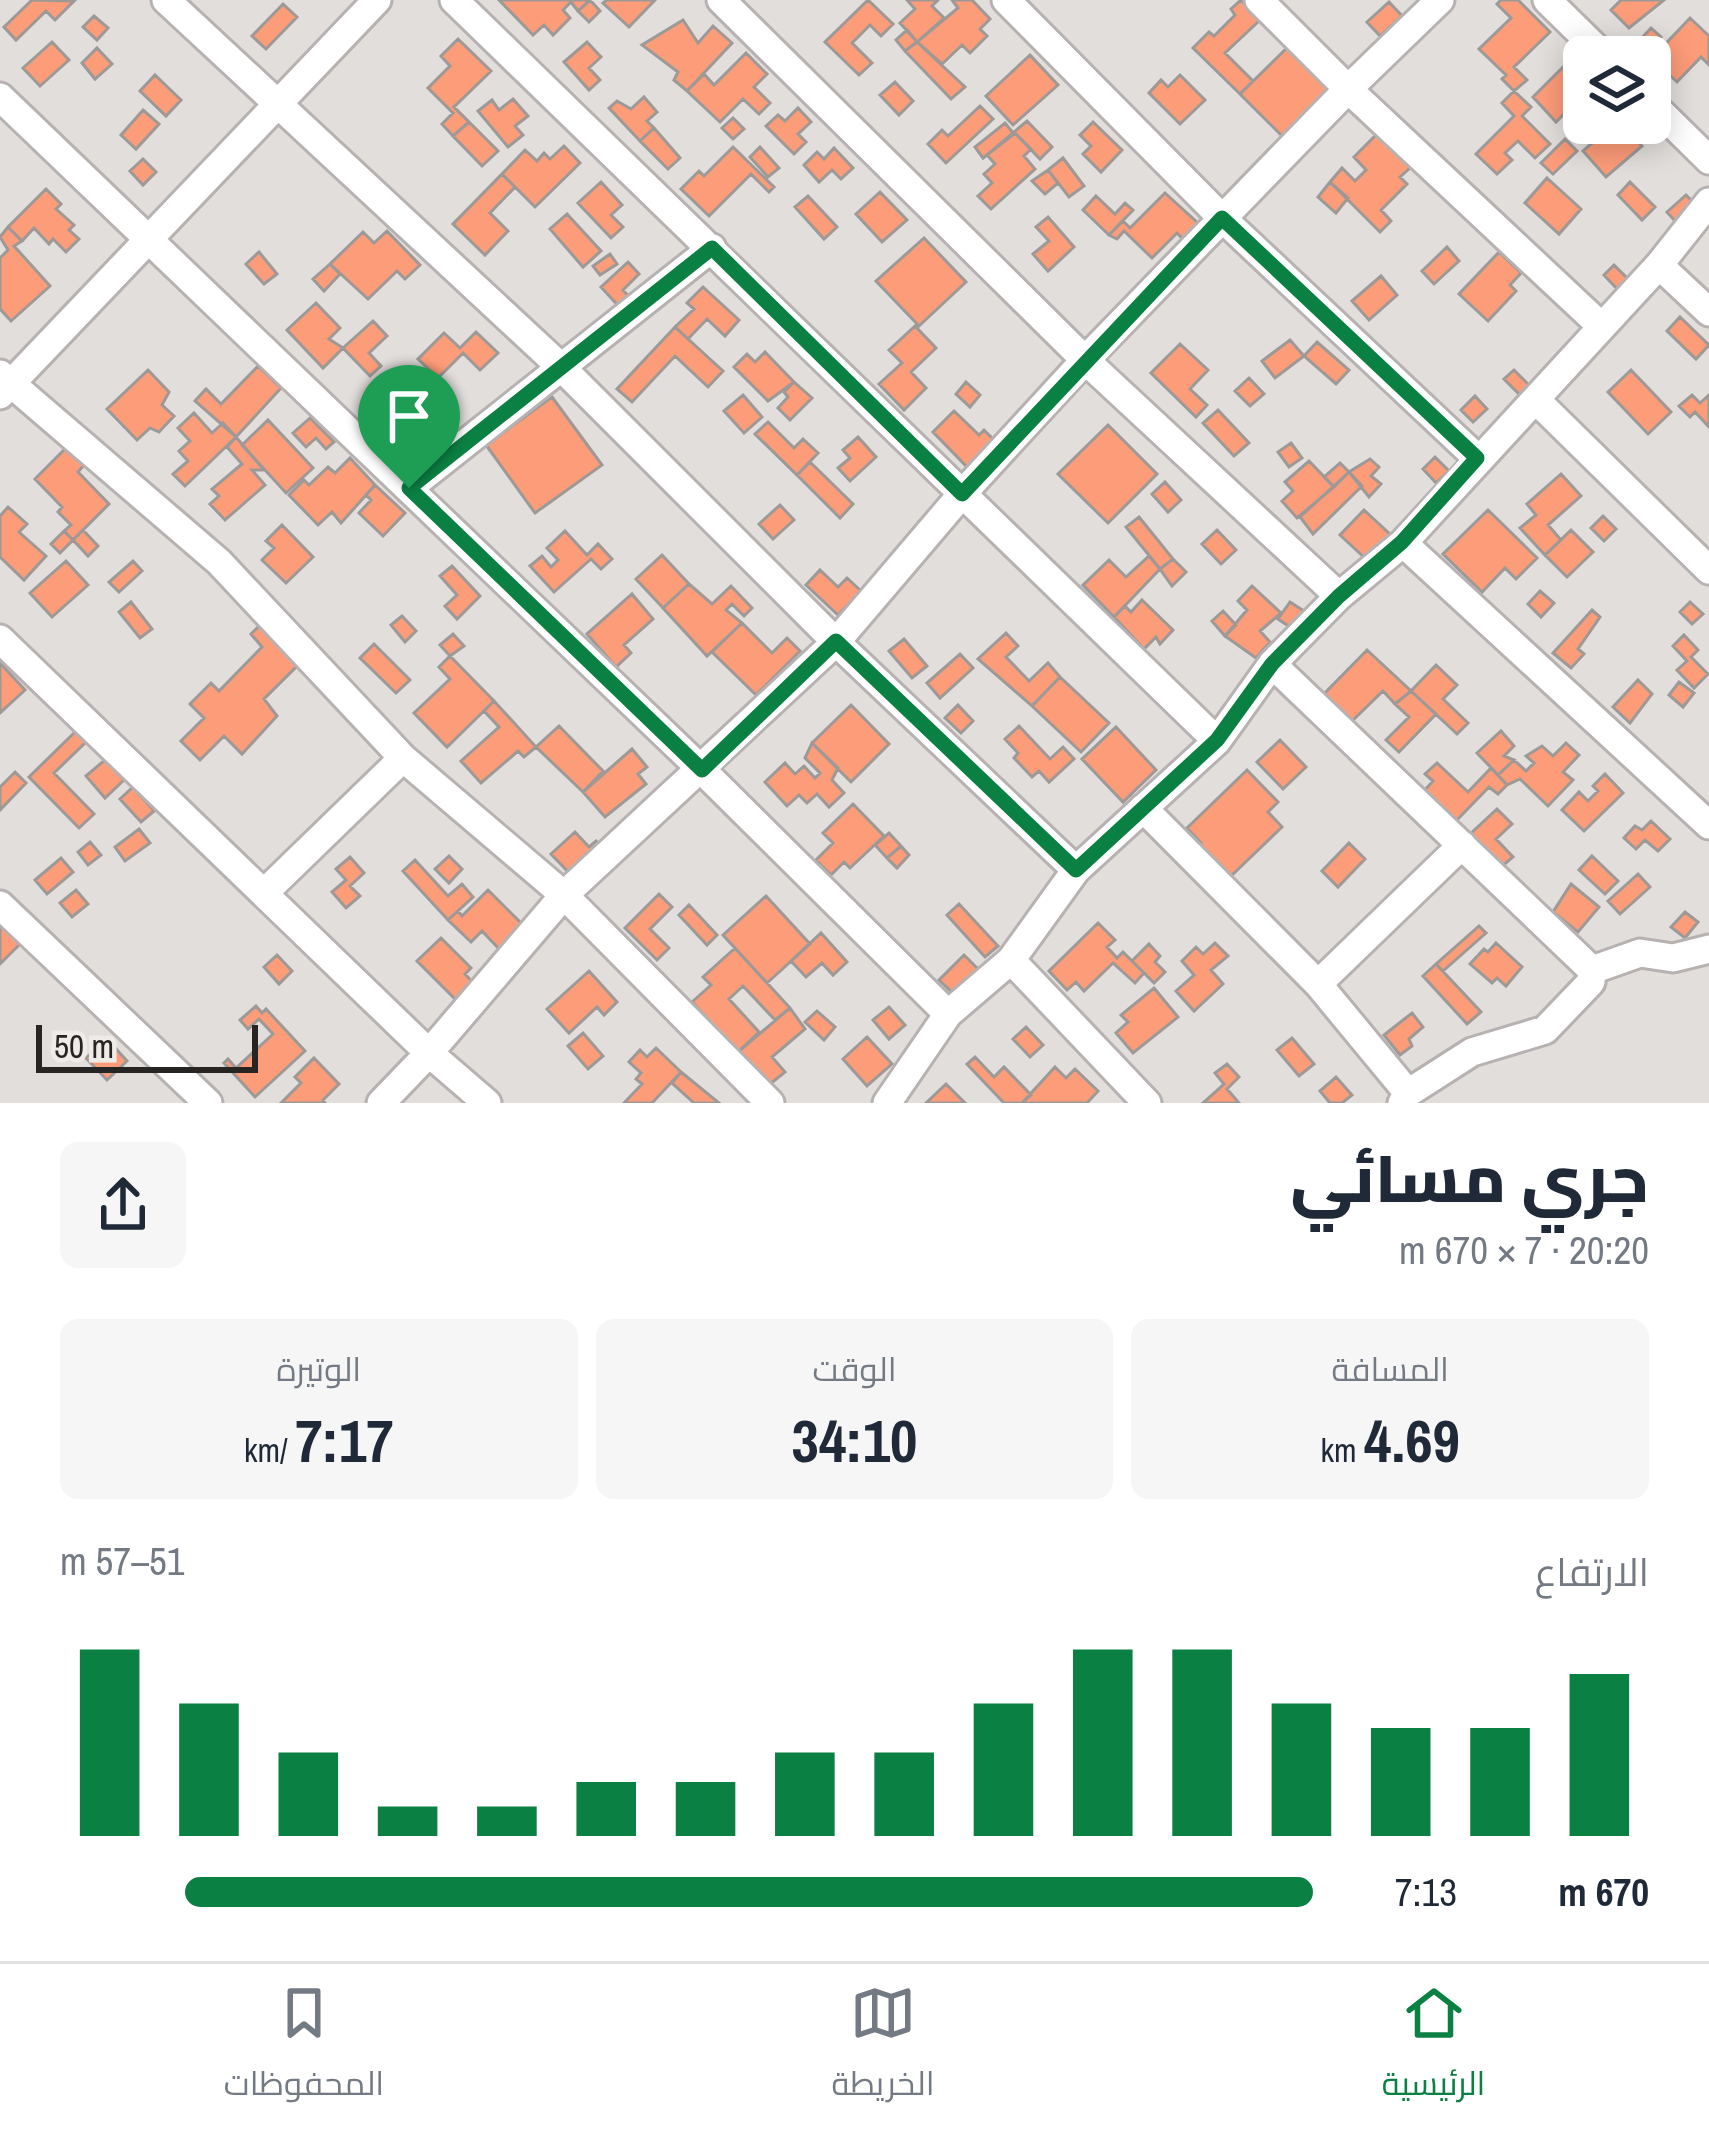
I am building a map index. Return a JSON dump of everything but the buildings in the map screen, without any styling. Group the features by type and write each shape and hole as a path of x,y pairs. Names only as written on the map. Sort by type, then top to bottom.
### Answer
{"street":[{"path":"166,0 563,368 836,641 1076,870"},
{"path":"377,0 3,384 219,562 403,758 564,896 770,1103"},
{"path":"454,0 1217,740"},
{"path":"721,0 1085,360 1339,596"},
{"path":"1006,0 1222,218 1477,458"},
{"path":"1259,0 1600,325"},
{"path":"381,1103 564,896 836,641 1085,360 1440,0"},
{"path":"1547,0 1584,36"},
{"path":"0,98 702,770 948,1014"},
{"path":"1671,122 1709,160"},
{"path":"886,1103 948,1014 1011,960 1076,870 1217,740 1272,664 1339,596 1402,542 1659,265 1709,202"},
{"path":"409,488 712,248"},
{"path":"1659,265 1709,312"},
{"path":"1536,400 1709,571"},
{"path":"1402,542 1709,825"},
{"path":"0,639 429,1053 487,1103"},
{"path":"1272,664 1592,970"},
{"path":"264,893 403,758"},
{"path":"1143,808 1318,984 1405,1098 1472,1052 1545,1030 1591,982 1592,970"},
{"path":"1318,984 1462,845"},
{"path":"0,904 208,1103"},
{"path":"1592,970 1640,953 1673,958 1709,950"},
{"path":"1011,960 1148,1103"}],"route":[{"path":"1222,218 1477,458 1402,542 1339,596 1272,664 1217,740 1076,870 836,641 702,770 409,488 712,248 962,494 1222,218"}]}
